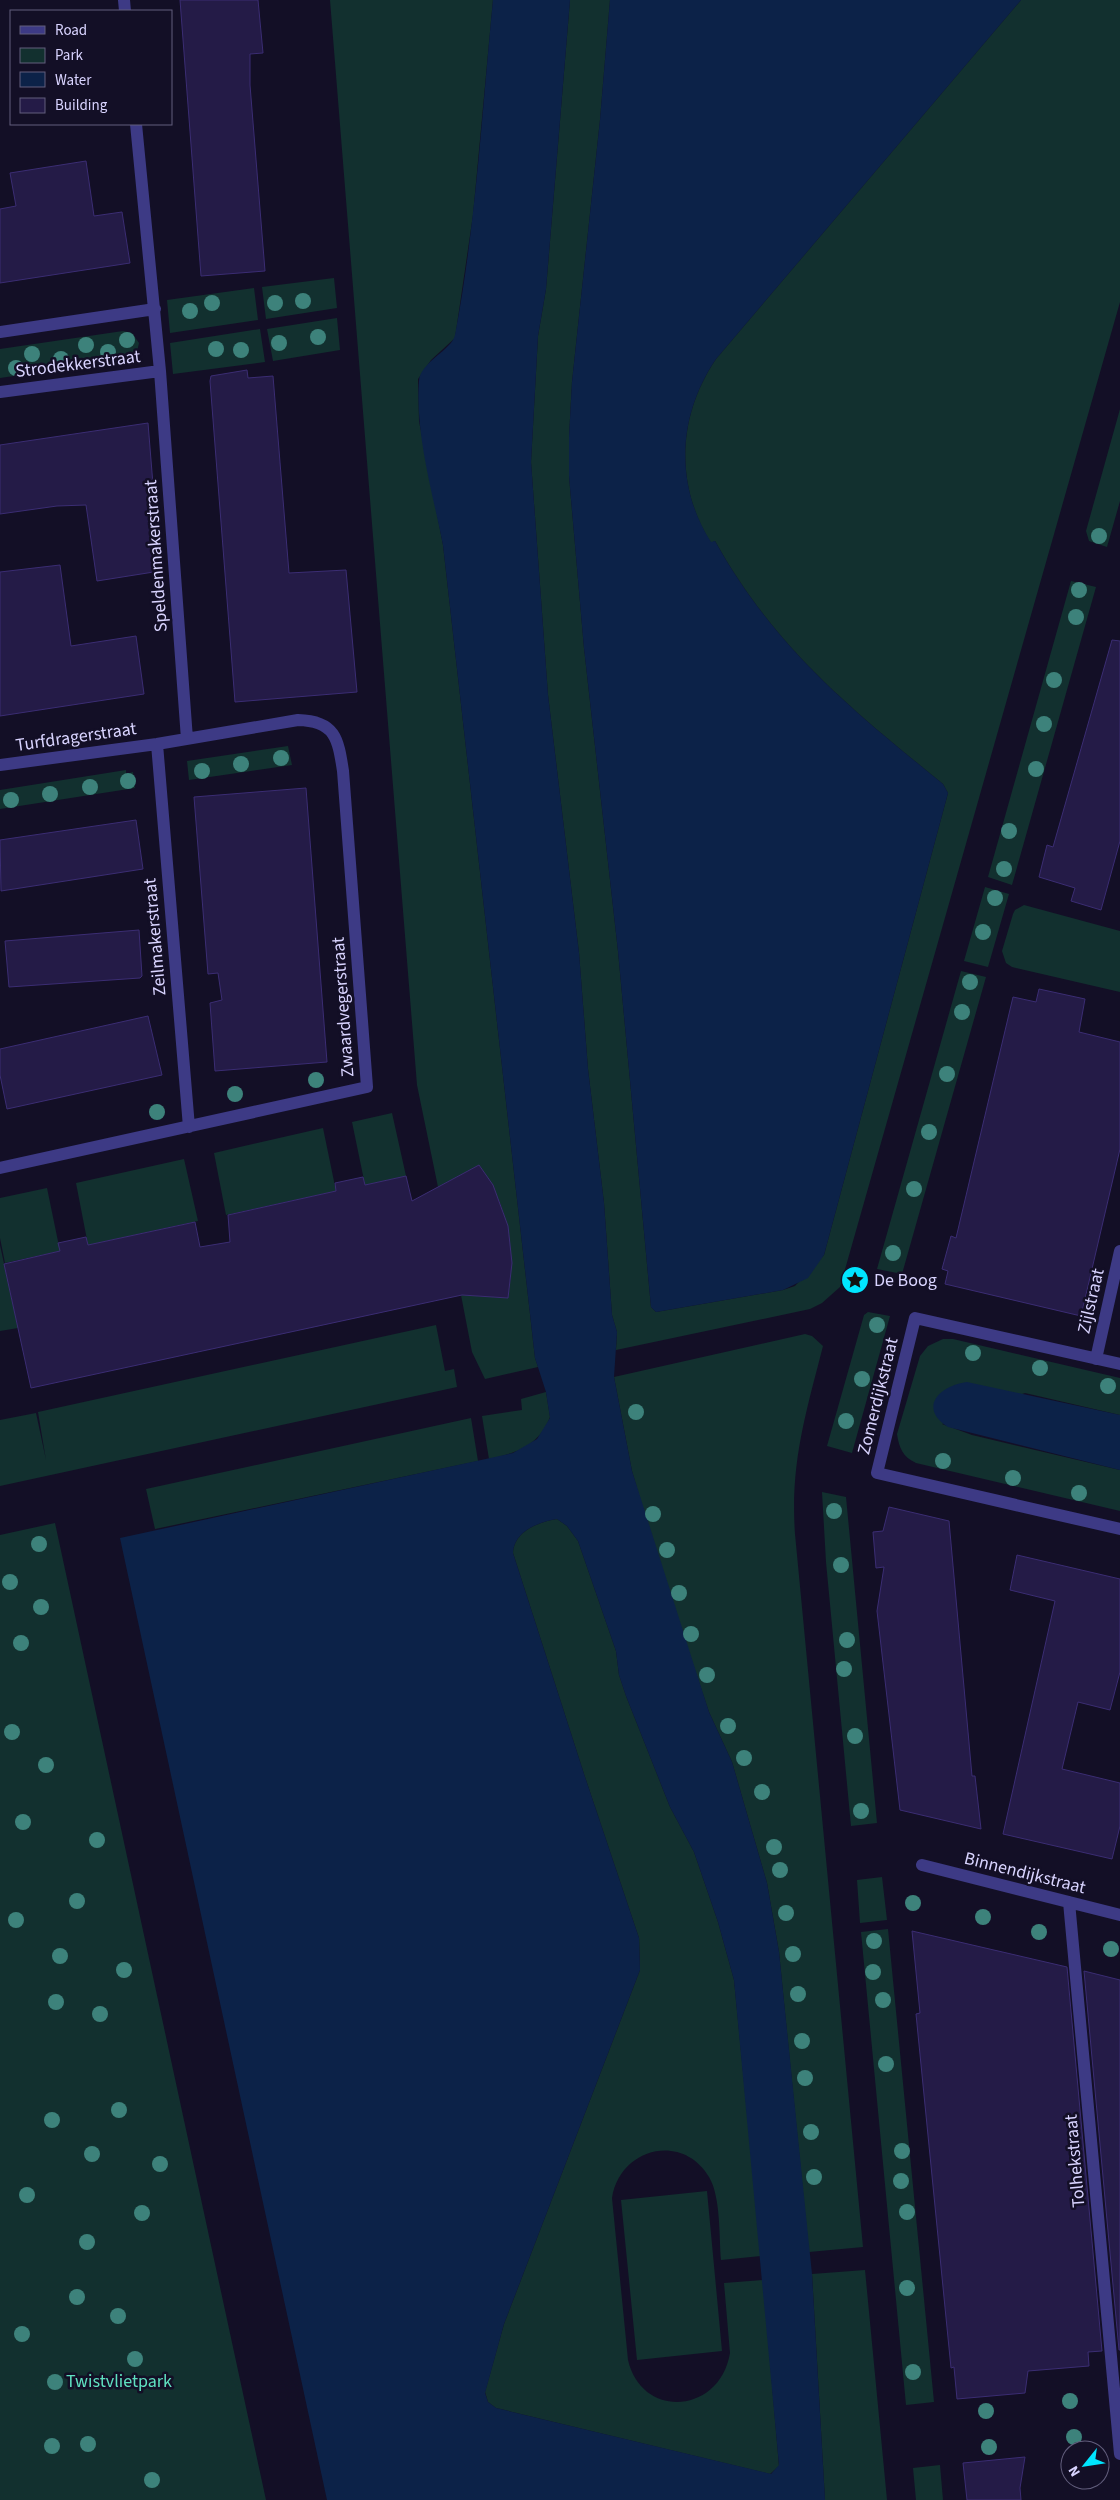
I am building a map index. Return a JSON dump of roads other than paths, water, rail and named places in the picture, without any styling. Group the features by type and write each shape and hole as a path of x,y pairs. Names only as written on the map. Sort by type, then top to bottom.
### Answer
{"street":[{"path":"136,125 160,371"},
{"path":"0,332 155,309"},
{"name":"Strodekkerstraat","path":"0,392 160,371"},
{"name":"Speldenmakerstraat","path":"160,371 188,738"},
{"name":"Zwaardvegerstraat","path":"0,1168 366,1087 343,771 339,745 329,728 315,721 298,720 157,744"},
{"name":"Turfdragerstraat","path":"0,764 157,744"},
{"name":"Zeilmakerstraat","path":"157,744 188,1127"},
{"name":"Zijlstraat","path":"1096,1358 1120,1251"},
{"name":"Zomerdijkstraat","path":"1120,1364 915,1318 876,1473 1120,1529"},
{"name":"Binnendijkstraat","path":"922,1864 1120,1915"},
{"name":"Tolhekstraat","path":"1068,1902 1118,2416 1120,2454"}],"water":[{"path":"493,0 570,0 546,289 538,336 531,462 548,695 579,953 588,1069 604,1203 612,1315 617,1332 614,1377 632,1471 709,1712 732,1762 767,1883 779,1952 812,2274 825,2500 327,2500 120,1538 513,1453 537,1439 550,1418 546,1392 535,1358 443,545 422,443 418,401 421,374 430,362 453,341 455,335 468,252 478,168","holes":["557,1519 567,1526 578,1541 616,1651 619,1675 626,1696 670,1807 694,1852 718,1922 734,1980 779,2465 771,2474 496,2408 488,2402 485,2393 504,2324 640,1970 639,1938 513,1553 514,1545 518,1539 535,1525"]},
{"path":"610,0 1021,0 716,359 703,381 694,403 688,426 685,450 686,473 691,497 699,520 711,542 715,541 738,579 789,645 846,702 943,784 948,793 824,1255 808,1278 783,1290 656,1312 651,1307 618,951 584,648 569,476 572,382 600,120"},
{"path":"967,1382 1120,1415 1120,1470 948,1427 934,1412 936,1398 949,1387"}],"place":[{"name":"De Boog","path":"855,1280"}],"park label":[{"name":"Twistvlietpark","path":"119,2381"}]}
